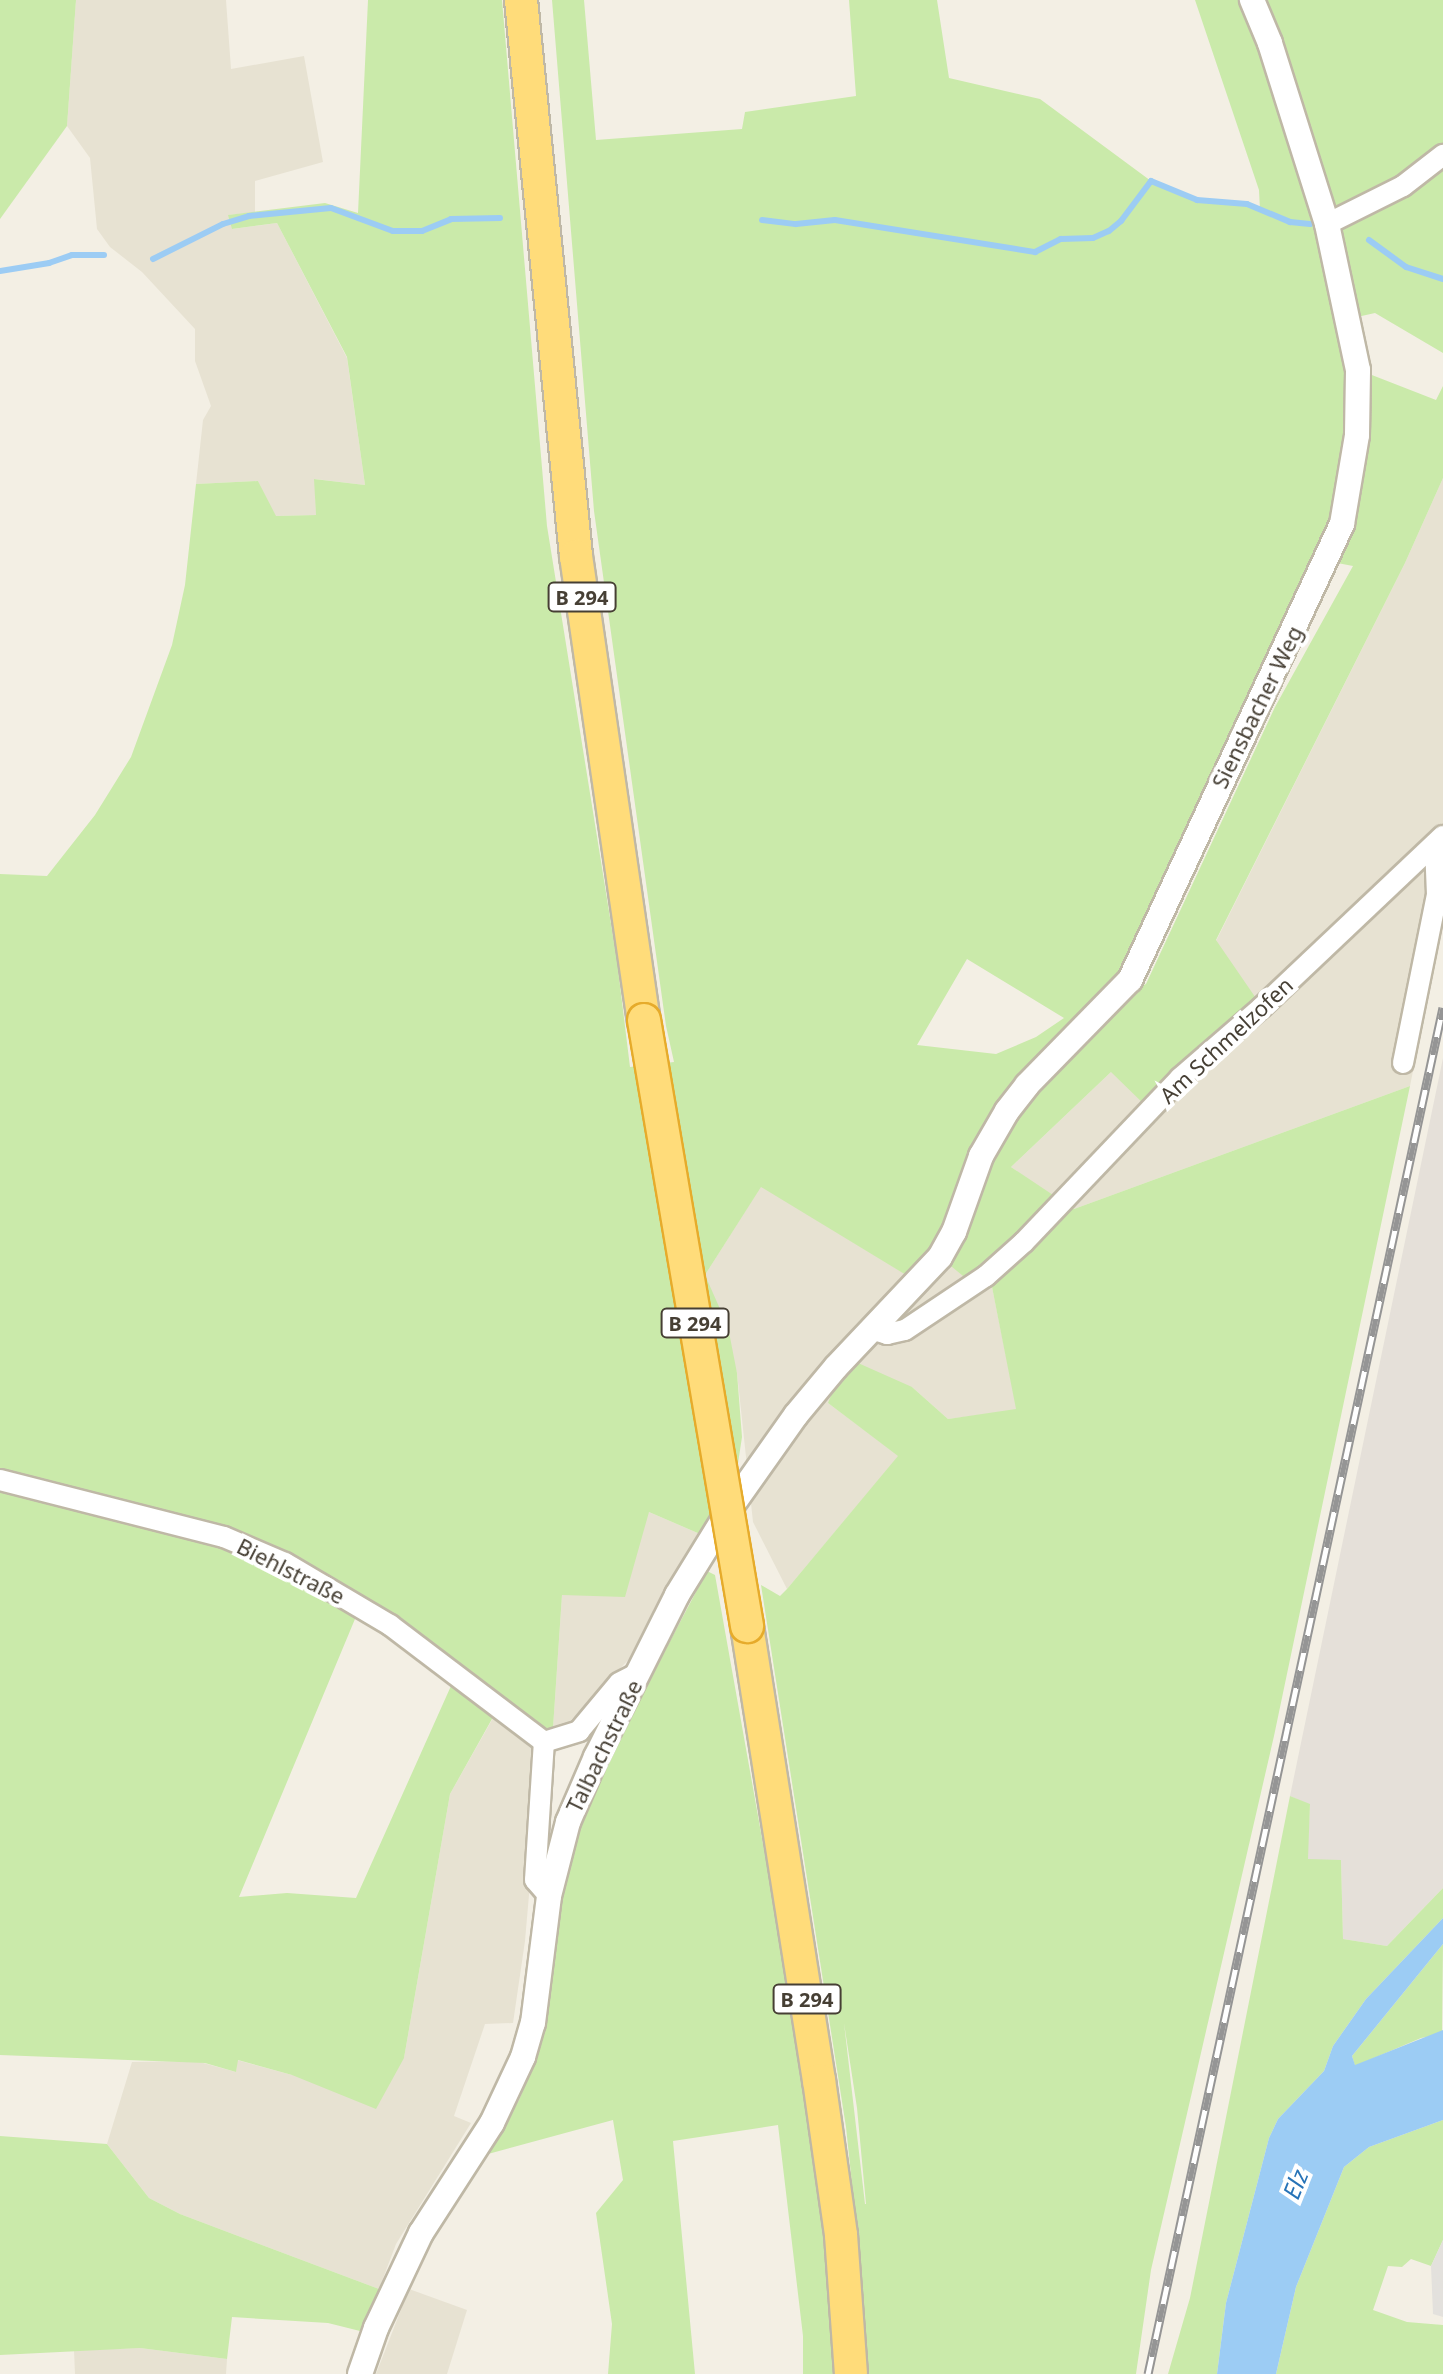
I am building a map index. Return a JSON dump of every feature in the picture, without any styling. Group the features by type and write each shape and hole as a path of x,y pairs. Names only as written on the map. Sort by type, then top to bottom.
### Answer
{"highway":[{"name":"B 294","path":"522,0 576,556 644,1020 747,1626 819,2080 841,2235 851,2374"}],"street":[{"name":"Siensbacher Weg","path":"870,1329 940,1257 954,1232 981,1156 1014,1102 1130,980 1342,524 1357,435 1358,370 1327,224 1274,58 1252,0"},
{"path":"1327,224 1403,186 1443,155"},
{"name":"Am Schmelzofen","path":"870,1329 887,1334 923,1320 986,1276 1024,1242 1180,1078 1439,841"},
{"name":"Am Schmelzofen","path":"1403,1063 1437,895 1439,841"},
{"name":"Talbachstraße","path":"360,2374 376,2328 421,2233 492,2123 523,2057 533,2023 549,1896 568,1822 677,1595 733,1504 796,1415 870,1329"},
{"name":"Biehlstraße","path":"0,1480 224,1537 285,1563 390,1625 544,1742"},
{"path":"549,1896 535,1880 544,1742 579,1731 619,1683 639,1673"}],"shaded area":[{"path":"76,0 226,0 231,69 304,56 323,162 255,181 255,212 229,215 233,229 277,223 347,358 365,485 315,479 316,515 275,516 258,481 196,484 203,420 211,406 195,361 195,329 142,272 110,247 97,229 90,158 67,126"},
{"path":"1443,478 1443,922 1410,1086 1074,1209 1061,1203 1011,1167 1111,1072 1216,941 1405,563"},
{"path":"1443,1058 1443,1888 1387,1946 1343,1939 1341,1860 1307,1860 1310,1805 1290,1796"},
{"path":"761,1186 915,1280 940,1257 992,1287 1017,1410 948,1419 912,1387 828,1403 899,1456 787,1589 753,1522 737,1373 705,1275"},
{"path":"649,1512 700,1534 633,1655 567,1724 553,1728 562,1595"},
{"path":"493,1718 536,1750 538,1791 525,1941 513,2023 485,2024 454,2116 471,2123 396,2244 379,2289 180,2214 149,2198 107,2144 132,2062 196,2061 236,2072 237,2060 292,2075 404,2058 450,1794"},
{"path":"1443,2240 1443,2317 1433,2314 1431,2266"},
{"path":"409,2289 467,2310 447,2374 376,2374"},
{"path":"140,2348 227,2359 226,2374 75,2374 74,2350"}],"green space":[{"path":"0,0 76,0 67,126 0,219"},
{"path":"368,0 502,0 547,526 617,961 630,1067 674,1062 666,1026 594,511 552,0 584,0 596,140 742,129 745,112 856,96 849,0 937,0 949,78 1040,99 1151,181 1197,200 1247,204 1260,210 1259,190 1195,0 1443,0 1443,353 1375,313 1348,319 1359,370 1436,400 1443,386 1443,478 1405,563 1216,940 1262,1007 1150,1110 1111,1072 1011,1167 1074,1209 1410,1086 1274,1736 1151,2270 1136,2374 865,2374 860,2260 846,2127 761,1585 780,1596 898,1456 828,1403 834,1388 858,1363 912,1387 948,1419 1016,1409 992,1287 974,1285 940,1257 916,1281 761,1187 705,1275 728,1327 737,1373 742,1437 737,1470 700,1534 649,1512 625,1597 562,1595 553,1728 548,1735 497,1710 450,1794 404,2058 376,2109 292,2075 238,2060 236,2072 205,2063 0,2055 0,874 47,876 95,815 131,757 172,645 185,585 196,484 258,481 276,516 316,515 314,479 365,485 347,357 277,223 232,229 228,215 325,203 358,213","holes":["1327,561 1353,566 1275,707 1146,984 1121,994 1150,941","967,959 1064,1018 1036,1037 996,1054 917,1045","360,1607 455,1677 356,1898 287,1893 239,1897","844,2023 857,2108 865,2204"]},
{"path":"707,1571 715,1575 793,2012 819,2185 834,2374 803,2374 803,2336 778,2125 673,2141 695,2374 608,2374 612,2324 596,2213 623,2180 613,2120 488,2154 519,2100 537,2056 548,2007 565,1872 582,1808"},
{"path":"1290,1796 1310,1804 1308,1859 1341,1860 1343,1939 1387,1946 1443,1888 1443,1918 1366,1999 1333,2046 1324,2071 1278,2119 1269,2138 1226,2303 1217,2374 1168,2374 1190,2298"},
{"path":"1443,1944 1442,2034 1421,2038 1355,2066 1352,2056"},
{"path":"1443,2120 1443,2240 1431,2266 1411,2259 1402,2267 1388,2266 1373,2310 1407,2322 1443,2325 1443,2374 1276,2374 1296,2287 1344,2167 1369,2147"},
{"path":"0,2136 107,2144 149,2198 180,2214 379,2289 368,2333 328,2323 232,2317 227,2359 140,2348 0,2355"}],"water":[{"name":"Elz","path":"1443,1918 1443,1944 1352,2056 1355,2065 1443,2030 1443,2120 1369,2147 1344,2167 1296,2287 1276,2374 1217,2374 1226,2303 1269,2138 1278,2119 1324,2071 1333,2046 1366,1999"}],"waterway":[{"path":"762,220 796,224 835,220 1035,252 1061,239 1093,238 1109,231 1121,221 1151,181 1197,200 1247,204 1290,222 1310,224"},
{"path":"153,259 223,224 249,216 331,208 393,231 422,231 451,219 500,218"},
{"path":"1369,240 1406,267 1443,279"},
{"path":"0,271 49,263 72,255 104,255"}],"railway":[{"path":"1148,2374 1443,1007"}]}
